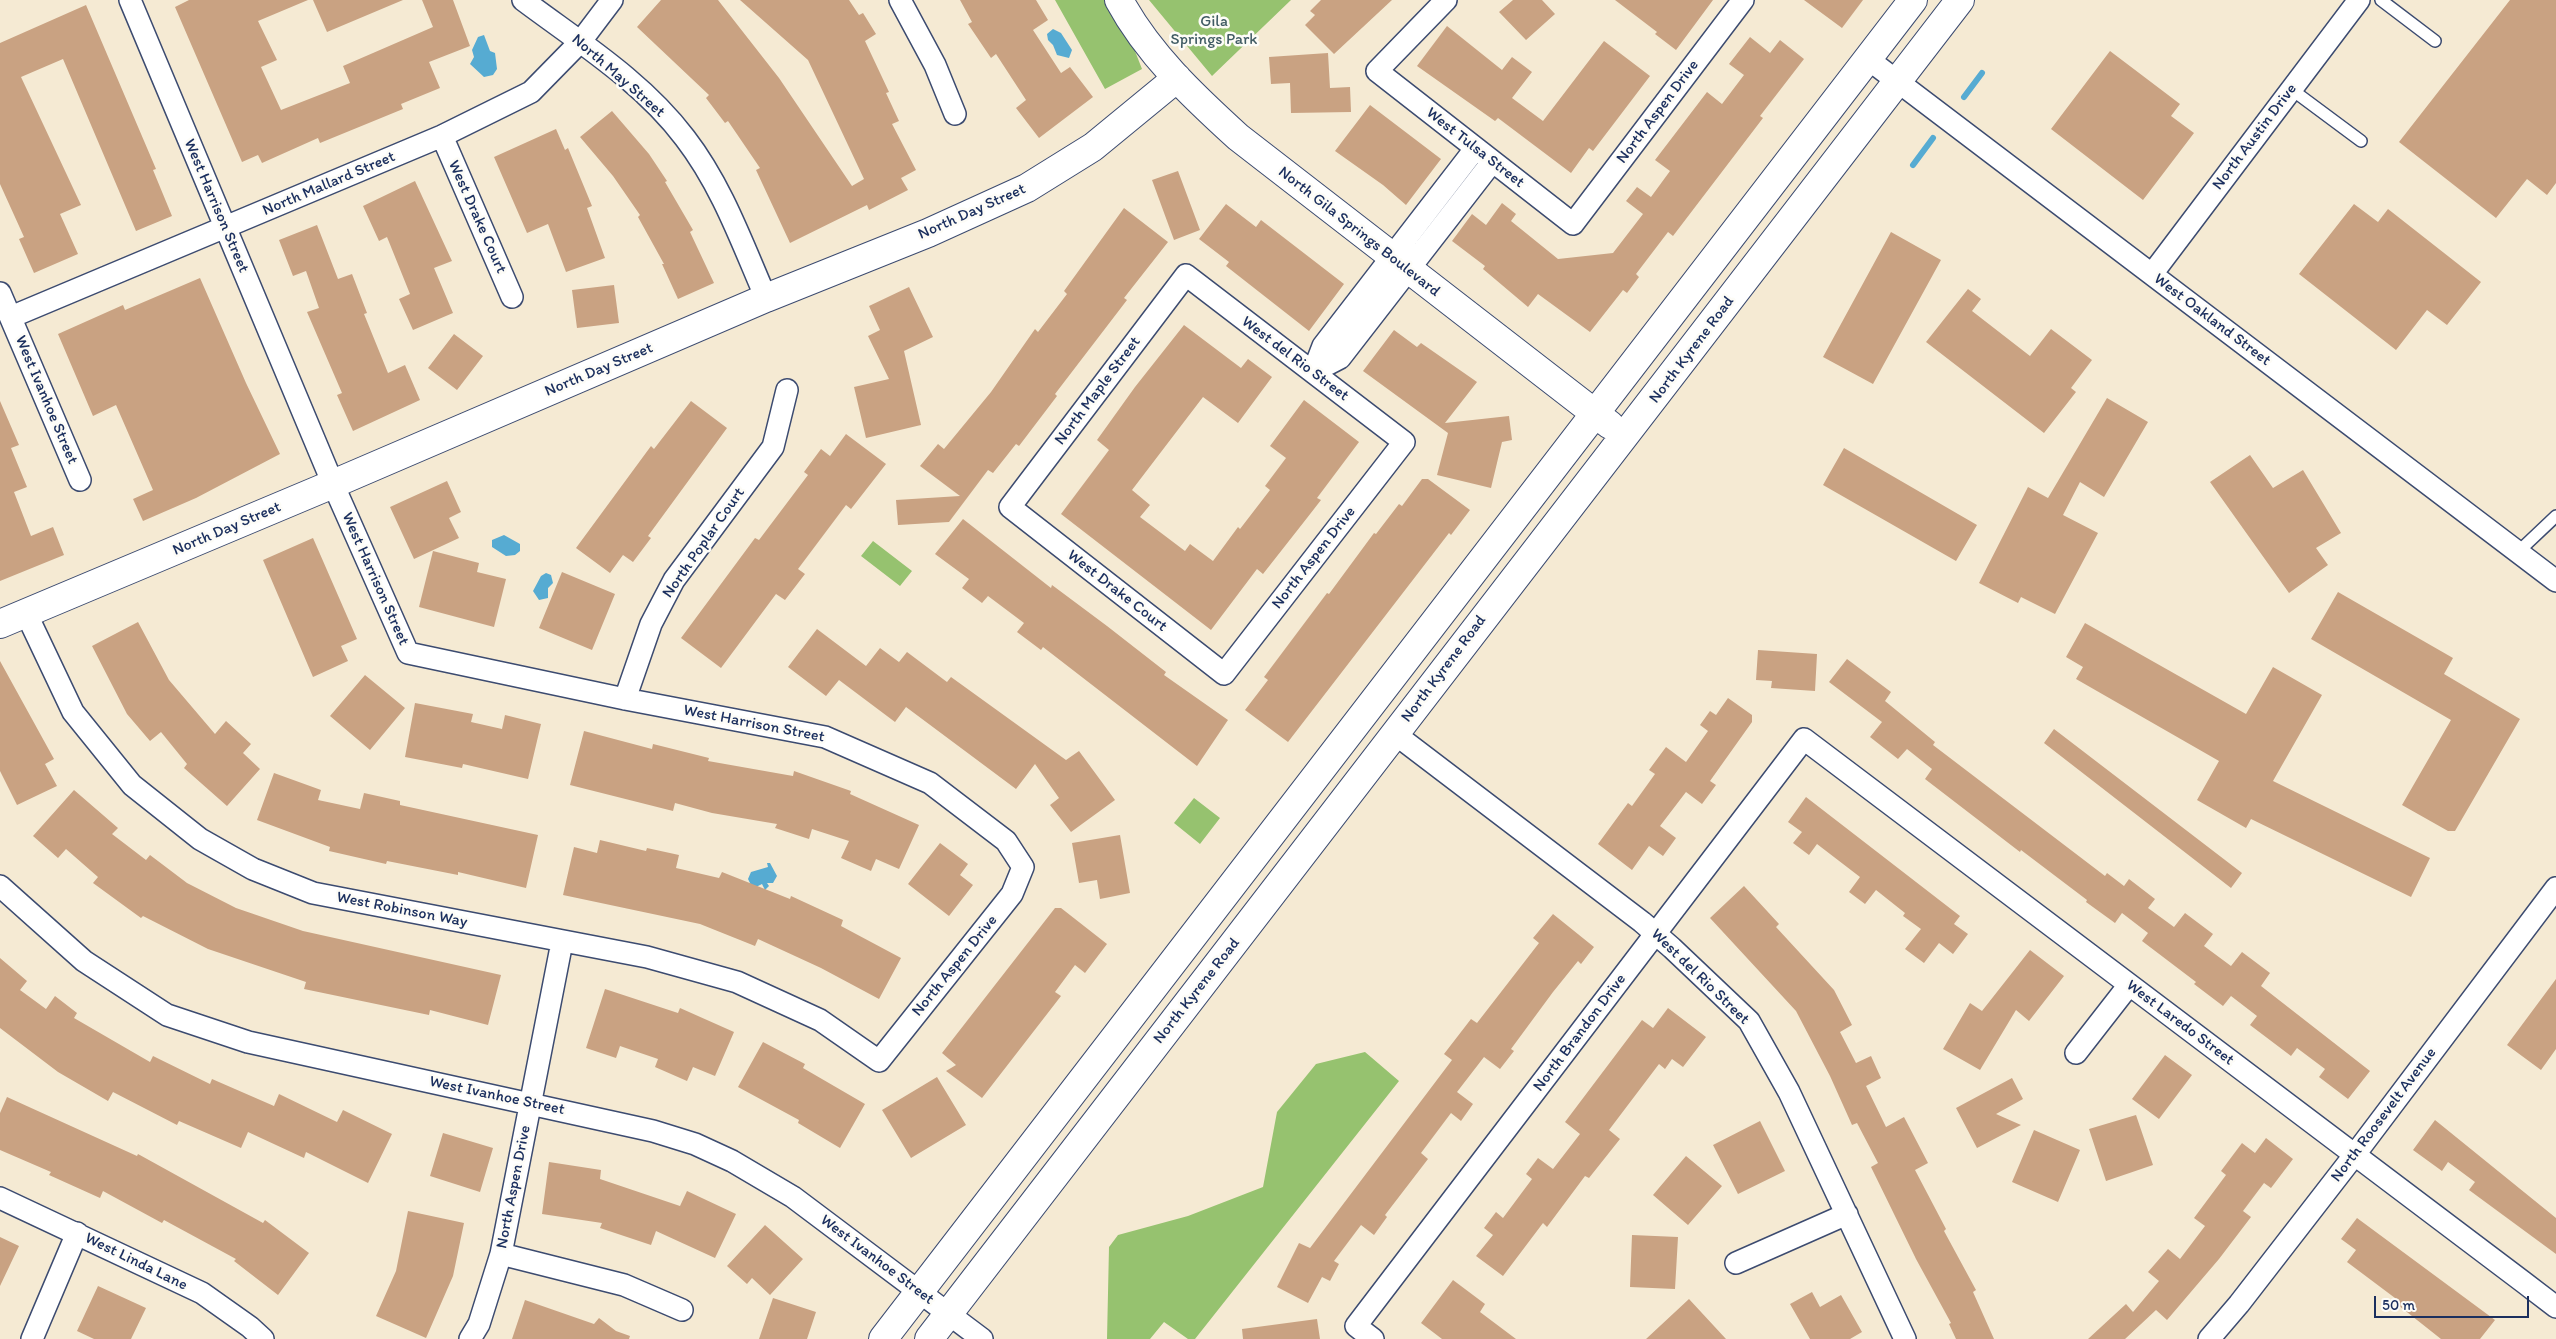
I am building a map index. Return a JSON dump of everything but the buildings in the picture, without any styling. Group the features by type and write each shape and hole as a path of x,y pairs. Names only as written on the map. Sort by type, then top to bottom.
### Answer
{"main road":[{"name":"North Gila Springs Boulevard","path":"1119,0 1130,22 1155,54 1238,137 1625,437"},
{"path":"883,1339 1913,0"},
{"name":"North Kyrene Road","path":"929,1339 1960,0"},
{"name":"North Day Street","path":"0,624 333,484 766,298 928,233 1027,188 1093,147 1177,78"}],"street":[{"name":"West Harrison Street","path":"130,0 224,228 408,654 625,699 826,737 930,783 1006,842 1023,867"},
{"name":"North May Street","path":"523,0 581,41 646,96 685,138 726,203 766,298"},
{"name":"North Mallard Street","path":"11,317 442,136 531,92 581,41 612,0"},
{"path":"900,0 935,65 955,114"},
{"name":"West Tulsa Street","path":"1446,0 1377,71 1573,224"},
{"name":"North Aspen Drive","path":"1573,224 1743,0"},
{"name":"North Austin Drive","path":"2152,274 2358,0"},
{"name":"West Oakland Street","path":"1868,59 2556,581"},
{"name":"West Drake Court","path":"442,136 512,297"},
{"path":"1313,372 1324,346 1401,265 1484,155"},
{"name":"West del Rio Street","path":"1186,275 1404,442"},
{"name":"North Maple Street","path":"1010,507 1186,275"},
{"name":"West Ivanhoe Street","path":"0,293 80,480"},
{"name":"North Poplar Court","path":"625,699 651,624 674,580 773,448 787,390"},
{"name":"North Aspen Drive","path":"1224,674 1404,442"},
{"name":"West Drake Court","path":"1010,507 1224,674"},
{"name":"West Robinson Way","path":"26,613 73,712 132,785 200,839 253,869 313,892 562,942 647,957 737,982 820,1020 879,1061"},
{"name":"West del Rio Street","path":"1395,734 1656,933 1750,1022 1789,1092 1905,1339"},
{"name":"North Brandon Drive","path":"1373,1339 1356,1326 1804,739"},
{"name":"West Laredo Street","path":"1804,739 2129,985 2356,1153 2556,1307"},
{"name":"North Aspen Drive","path":"879,1061 1012,894 1023,867"},
{"name":"West Ivanhoe Street","path":"0,886 84,961 167,1015 248,1042 652,1131 695,1144 732,1161 793,1197 982,1339"},
{"name":"North Roosevelt Avenue","path":"2209,1339 2239,1304 2356,1153 2556,888"},
{"name":"North Aspen Drive","path":"470,1339 479,1324 501,1254 562,942"},
{"path":"2076,1053 2129,985"},
{"name":"West Linda Lane","path":"0,1198 202,1293 250,1327 263,1339"},
{"path":"1736,1263 1847,1214"},
{"path":"32,1339 77,1233"},
{"path":"501,1254 624,1285 682,1310"}],"lane":[{"path":"2381,0 2436,41"},
{"path":"2291,89 2361,141"},
{"path":"2518,552 2556,516"}],"green space":[{"path":"1055,0 1115,0 1142,69 1105,89"},
{"name":"Gila Springs Park","path":"1149,0 1291,0 1212,76"},
{"path":"873,541 912,571 900,586 861,556"},
{"path":"1194,798 1220,818 1200,844 1174,823"},
{"path":"1365,1052 1399,1081 1195,1339 1188,1339 1164,1322 1150,1339 1107,1339 1109,1247 1118,1235 1188,1216 1263,1187 1277,1112 1316,1064"}],"water":[{"path":"1053,29 1061,33 1072,50 1069,58 1057,55 1053,45 1048,40 1047,34"},
{"path":"484,35 490,51 495,53 497,69 493,75 484,77 470,64 474,57 472,50 478,37"},
{"path":"504,535 520,544 520,551 515,555 506,556 492,547 492,540"},
{"path":"546,573 551,575 553,583 548,588 548,598 539,600 533,591 541,576"},
{"path":"767,863 770,863 777,876 773,883 767,883 769,886 765,890 762,884 756,887 751,885 748,879 751,872 768,867"}],"waterway":[{"path":"1964,97 1982,73"},
{"path":"1913,165 1933,138"}]}
